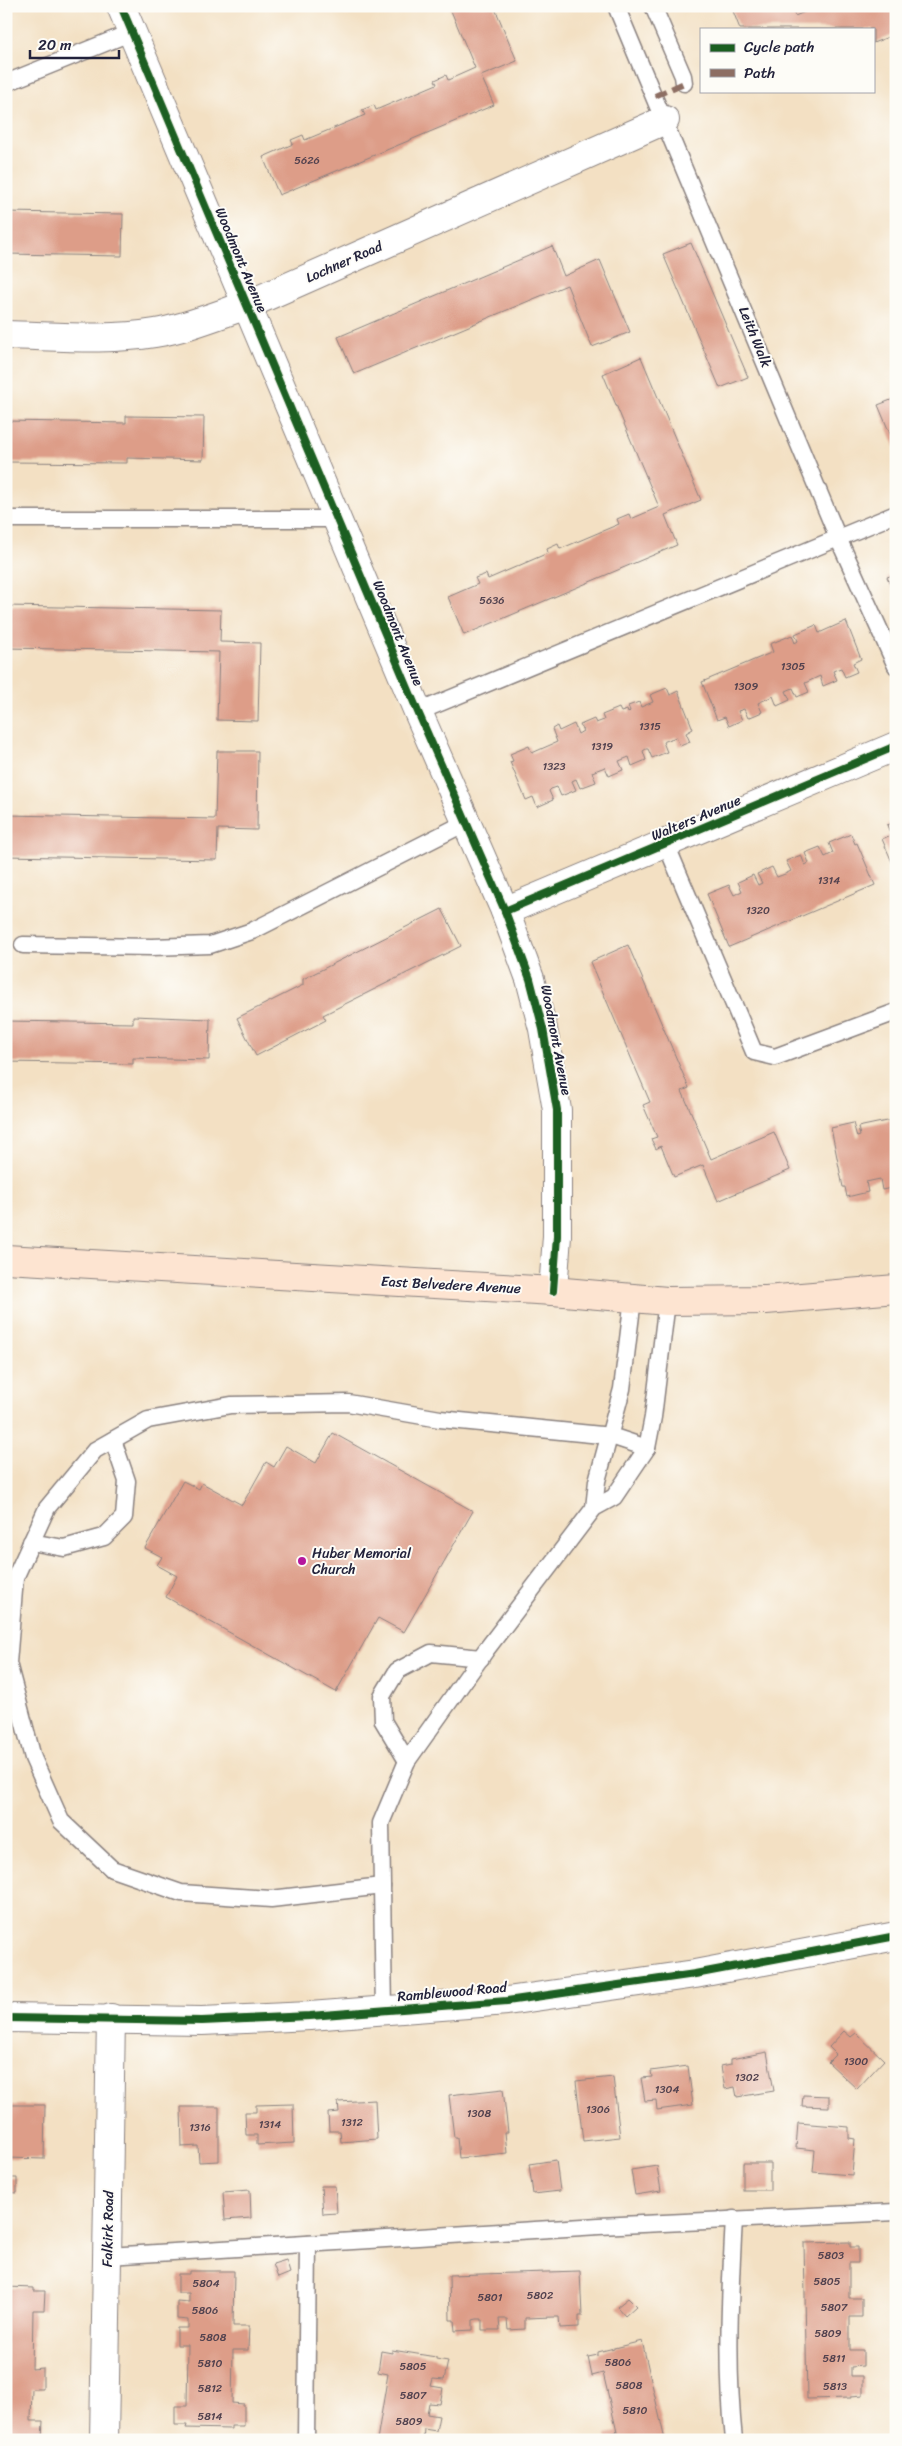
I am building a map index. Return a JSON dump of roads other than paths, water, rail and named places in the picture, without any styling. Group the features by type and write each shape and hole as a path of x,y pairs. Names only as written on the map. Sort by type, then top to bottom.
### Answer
{"main road":[{"name":"East Belvedere Avenue","path":"6,1258 553,1291 667,1301 766,1300 896,1289"}],"street":[{"name":"Woodmont Avenue","path":"121,6 465,823 505,911 530,980 541,1021 556,1110 557,1227 553,1291"},
{"name":"Lochner Road","path":"6,335 129,337 158,333 247,305 665,120"},
{"name":"Walters Avenue","path":"505,911 896,746"},
{"name":"Ramblewood Road","path":"6,2018 111,2018 202,2021 384,2011 507,2001 619,1986 896,1936"},
{"name":"Falkirk Road","path":"104,2440 111,2018"}],"lane":[{"name":"Leith Walk","path":"616,6 838,538 896,666"},
{"path":"653,6 683,76 684,83"},
{"path":"6,83 132,32"},
{"path":"418,712 896,514"},
{"path":"6,519 338,519"},
{"path":"23,945 152,947 210,945 252,931 465,823"},
{"path":"666,844 754,1052 775,1057 896,1012"},
{"path":"594,1508 597,1481 611,1436 627,1358 633,1298"},
{"path":"384,2011 381,1824 407,1761 481,1658 594,1508 614,1498 647,1448 653,1417 667,1301"},
{"path":"382,1886 272,1899 181,1894 112,1869 61,1821 33,1758 8,1663 15,1578 47,1508 95,1450 148,1420 231,1404 348,1402 440,1419 611,1436 647,1448"},
{"path":"31,1542 64,1548 104,1537 124,1517 127,1481 113,1440"},
{"path":"407,1761 383,1721 382,1696 397,1671 431,1653 481,1658"},
{"path":"108,2256 734,2219 896,2212"},
{"path":"734,2219 729,2307 731,2409 734,2440"},
{"path":"306,2440 308,2244"}],"place":[{"name":"Huber Memorial Church","path":"302,1561"}]}
